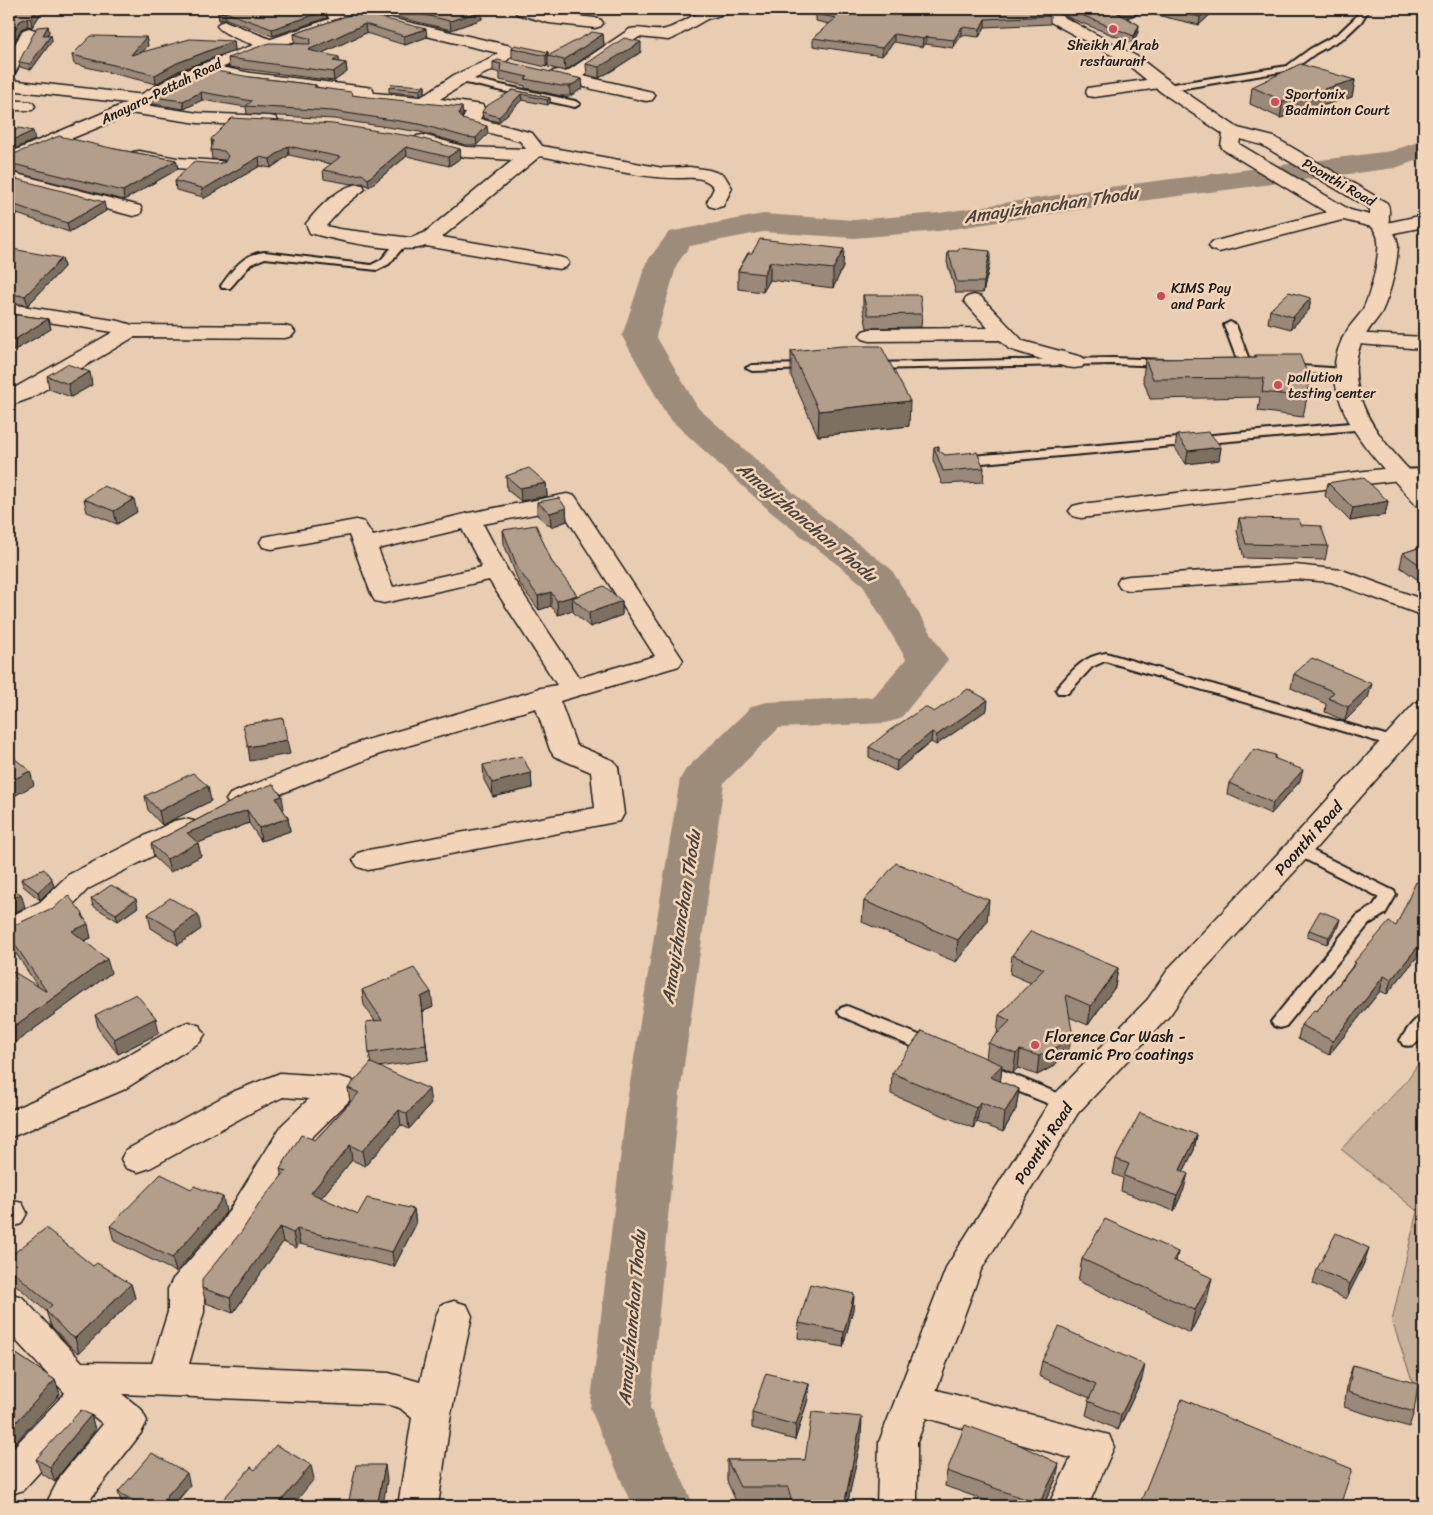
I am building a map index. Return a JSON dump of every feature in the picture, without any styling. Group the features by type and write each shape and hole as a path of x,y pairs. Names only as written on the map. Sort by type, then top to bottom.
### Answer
{"street":[{"path":"522,9 537,16 595,23"},
{"path":"568,78 636,32 668,35 701,16 726,9"},
{"name":"Poonthi Road","path":"1038,9 1132,60 1164,85 1232,132 1268,141 1380,207 1381,226 1388,243 1373,310 1352,339 1346,355 1345,373 1348,390 1362,426 1374,445 1424,500"},
{"path":"364,11 402,26 505,49 506,54 496,62 460,79 424,102"},
{"name":"Anayara-Pettah Road","path":"9,159 138,104 185,77 269,44 335,14 364,11"},
{"path":"225,26 239,34 269,44"},
{"path":"9,69 30,34"},
{"path":"496,62 514,66"},
{"path":"205,69 363,95 476,109 470,122"},
{"path":"541,72 646,96"},
{"path":"9,85 138,104 198,118 289,123"},
{"path":"1094,92 1164,85"},
{"path":"9,104 26,106"},
{"path":"533,153 526,137 470,122 414,138 465,152 533,153 662,173 690,172 709,175 718,179 723,188 716,202"},
{"path":"1232,132 1230,146 1337,210 1381,226 1424,221"},
{"path":"62,137 91,145"},
{"path":"120,153 219,166"},
{"path":"356,189 321,218 316,224 317,229 338,235 413,244 432,238 533,153"},
{"path":"9,177 133,210"},
{"path":"1219,246 1337,210"},
{"path":"425,240 559,263"},
{"path":"974,301 1016,345 1074,362"},
{"path":"9,310 130,330 285,332"},
{"path":"9,399 23,393 130,330"},
{"path":"870,335 1006,334"},
{"path":"1352,339 1424,343"},
{"path":"1081,511 1400,474"},
{"path":"9,929 51,909 78,882 238,800 370,748 572,687 670,660 567,500 469,520 364,545"},
{"path":"469,520 496,571 572,687"},
{"path":"272,542 356,527 361,534 384,596 496,571"},
{"path":"1129,583 1295,572 1333,574 1424,609"},
{"path":"368,860 610,814 604,767 564,750 545,696"},
{"name":"Poonthi Road","path":"897,1506 898,1442 965,1266 1066,1104 1159,1008 1180,976 1299,849 1424,709"},
{"path":"9,1125 112,1081 189,1034"},
{"path":"138,1159 242,1102 280,1085 340,1089 294,1134 232,1235 186,1289 186,1312 166,1379"},
{"path":"9,1308 82,1385 128,1421 75,1486 65,1506"},
{"path":"418,1506 432,1414 454,1316"},
{"path":"9,1478 82,1385 166,1379 389,1389 408,1393 424,1402 432,1414"},
{"path":"914,1400 1095,1447 1068,1506"}],"lane":[{"path":"1164,85 1290,68 1313,51 1342,35 1358,20 1365,9"},
{"path":"460,79 575,104"},
{"path":"226,286 247,260 254,256 265,255 373,268 385,262 401,243"},
{"path":"1230,325 1240,365 1345,373"},
{"path":"860,366 1074,362 1179,363"},
{"path":"752,368 820,367"},
{"path":"944,462 1362,426"},
{"path":"1400,474 1424,473"},
{"path":"1063,690 1090,661 1097,657 1106,657 1394,742"},
{"path":"1280,1022 1363,920 1379,910 1388,896 1299,849"},
{"path":"847,1012 947,1054"},
{"path":"1409,1040 1424,1021"},
{"path":"965,1062 1066,1104"}],"shaded area":[{"path":"1424,1055 1424,1423 1392,1321 1417,1211 1341,1149 1405,1083"}],"building":[{"path":"9,9 37,9 31,19 27,18 20,21 9,40"},
{"path":"230,9 325,9 326,11 272,29 225,12 218,13"},
{"path":"399,9 476,9 481,11 450,21"},
{"path":"825,9 1037,9 1050,16 985,19 980,29 962,27 954,40 926,37 923,39 894,34 882,48 813,38 836,18 816,14"},
{"path":"1067,9 1132,9 1116,12 1139,25 1134,36"},
{"path":"1162,9 1209,9 1200,17"},
{"path":"358,12 426,29 404,36 365,24 308,50 339,57 333,61 346,63 333,72 228,58 269,43 310,44 311,39 294,34"},
{"path":"48,26 43,35 51,35 30,64 19,62 37,27"},
{"path":"592,32 603,34 564,60 548,56"},
{"path":"91,36 146,37 131,55 190,39 234,41 177,63 155,75 72,55"},
{"path":"624,38 641,42 599,67 586,64"},
{"path":"515,45 548,52 546,56 512,48"},
{"path":"498,60 582,79 570,86 561,86 525,79 528,77 500,71 501,64 493,62"},
{"path":"1300,64 1355,80 1283,101 1252,87"},
{"path":"205,69 316,85 314,87 351,92 352,95 462,107 459,113 462,119 487,126 476,138 419,124 333,111 246,106 252,101 201,92 183,101 152,97"},
{"path":"392,84 425,86 420,90 389,87"},
{"path":"513,90 550,98 547,100 521,94 499,117 482,112 485,107"},
{"path":"232,118 333,124 416,137 460,149 448,157 406,147 368,179 362,174 350,175 323,170 340,157 288,146 270,159 259,157 202,190 202,188 175,181 193,162 217,164 225,162 228,156 224,151 211,150 213,141 211,139"},
{"path":"19,128 33,131 9,142 9,134"},
{"path":"59,136 176,160 123,191 9,163 9,156"},
{"path":"9,177 104,202 67,223 15,205 9,208"},
{"path":"760,239 844,249 833,269 770,262 764,274 738,271 748,253 752,253"},
{"path":"959,248 990,251 984,282 957,282 948,251 958,251"},
{"path":"12,249 62,258 25,296 9,294 9,251"},
{"path":"1289,292 1311,298 1293,317 1270,310"},
{"path":"863,295 920,295 922,314 868,315"},
{"path":"9,314 48,319 9,342"},
{"path":"842,346 881,346 910,401 819,411 791,351"},
{"path":"1255,355 1300,355 1309,378 1307,397 1262,392 1264,378 1153,379 1145,359 1256,358"},
{"path":"67,364 90,372 68,384 47,376"},
{"path":"1209,432 1221,447 1188,451 1177,435"},
{"path":"939,446 937,449 945,455 977,452 984,468 943,471 934,447"},
{"path":"529,468 546,483 520,488 506,476"},
{"path":"1363,477 1388,501 1353,508 1328,483"},
{"path":"104,486 134,499 114,511 84,499"},
{"path":"559,498 566,508 550,513 537,502"},
{"path":"1239,518 1299,519 1301,525 1321,526 1328,546 1246,544"},
{"path":"536,525 552,562 577,595 557,601 551,592 538,596 518,569 503,530"},
{"path":"1424,546 1424,568 1403,553"},
{"path":"604,586 622,601 589,613 572,598"},
{"path":"1312,658 1372,684 1348,707 1328,698 1334,692 1294,674"},
{"path":"968,689 988,700 937,735 932,732 897,761 869,747 890,730 925,707 934,712"},
{"path":"283,718 287,740 248,747 243,725"},
{"path":"1254,749 1275,755 1274,758 1303,770 1273,803 1229,783"},
{"path":"522,756 531,773 492,783 483,765"},
{"path":"14,758 30,771 9,782 9,761"},
{"path":"193,773 208,786 159,811 145,796"},
{"path":"273,784 282,796 276,798 288,818 259,828 247,810 187,833 198,843 167,859 151,844 246,794"},
{"path":"896,863 989,900 958,940 864,901"},
{"path":"44,869 52,879 38,892 21,879"},
{"path":"1416,882 1424,885 1424,939 1391,980 1384,976 1333,1041 1301,1025 1314,1010 1317,1011 1356,963 1354,962 1389,922 1396,926"},
{"path":"111,885 136,899 116,914 91,899"},
{"path":"9,888 21,894 9,901"},
{"path":"68,895 83,914 88,924 72,931 107,959 9,1030 9,969 47,992 9,936 9,926 50,909 52,910"},
{"path":"170,898 198,914 175,931 148,914"},
{"path":"1320,911 1340,919 1329,937 1309,930"},
{"path":"1031,931 1118,968 1091,1006 1066,995 1072,1031 1057,1047 1039,1056 1020,1050 1016,1054 988,1043 1010,1021 999,1015 1044,969 1012,955"},
{"path":"414,968 431,992 421,997 426,1045 369,1053 366,1022 382,1020 362,990"},
{"path":"136,994 156,1018 114,1039 95,1015"},
{"path":"922,1031 1002,1065 990,1077 1019,1089 1005,1112 980,1102 976,1108 892,1073"},
{"path":"371,1063 429,1089 407,1114 399,1110 362,1151 350,1145 311,1193 358,1214 367,1198 414,1209 392,1252 297,1229 293,1233 280,1227 230,1298 202,1288 202,1279 242,1231 261,1201 286,1171 280,1169 301,1135 315,1140 359,1093 348,1088"},
{"path":"1140,1113 1197,1135 1180,1170 1188,1174 1177,1196 1124,1176 1129,1164 1116,1159"},
{"path":"161,1174 191,1189 194,1186 223,1197 215,1209 172,1258 110,1226"},
{"path":"1105,1219 1178,1252 1173,1260 1212,1278 1195,1310 1082,1259"},
{"path":"46,1228 93,1266 97,1263 131,1284 75,1338 68,1334 46,1311 52,1305 9,1268 9,1257"},
{"path":"1336,1233 1369,1248 1350,1284 1317,1269"},
{"path":"810,1284 854,1294 844,1332 799,1323"},
{"path":"1059,1327 1145,1365 1121,1415 1088,1401 1096,1385 1042,1361"},
{"path":"9,1349 55,1380 9,1430"},
{"path":"1353,1365 1418,1384 1414,1412 1348,1392"},
{"path":"766,1373 809,1384 796,1425 752,1413"},
{"path":"1182,1399 1352,1469 1340,1506 1139,1506"},
{"path":"81,1410 91,1415 50,1467 36,1459"},
{"path":"812,1412 862,1417 844,1506 793,1506 788,1487 740,1487 727,1460 805,1460"},
{"path":"965,1425 1020,1445 1059,1464 1039,1504 947,1471"},
{"path":"276,1445 311,1465 277,1506 225,1506 220,1503 251,1467 255,1470"},
{"path":"152,1453 187,1473 164,1499 180,1506 143,1506 118,1492"},
{"path":"356,1465 385,1465 377,1506 348,1506"}],"waterway":[{"name":"Amayizhanchan Thodu","path":"663,1506 620,1408 653,1101 702,779 767,715 885,710 927,660 877,577 785,505 684,414 639,336 662,263 680,239 763,223 854,229 939,222 1109,196 1395,159 1424,149"}],"place":[{"name":"Sheikh Al Arab restaurant","path":"1113,29"},
{"name":"Sportonix Badminton Court","path":"1275,102"},
{"name":"KIMS Pay and Park","path":"1161,296"},
{"name":"pollution testing center","path":"1278,385"},
{"name":"Florence Car Wash - Ceramic Pro coatings","path":"1035,1045"}]}
